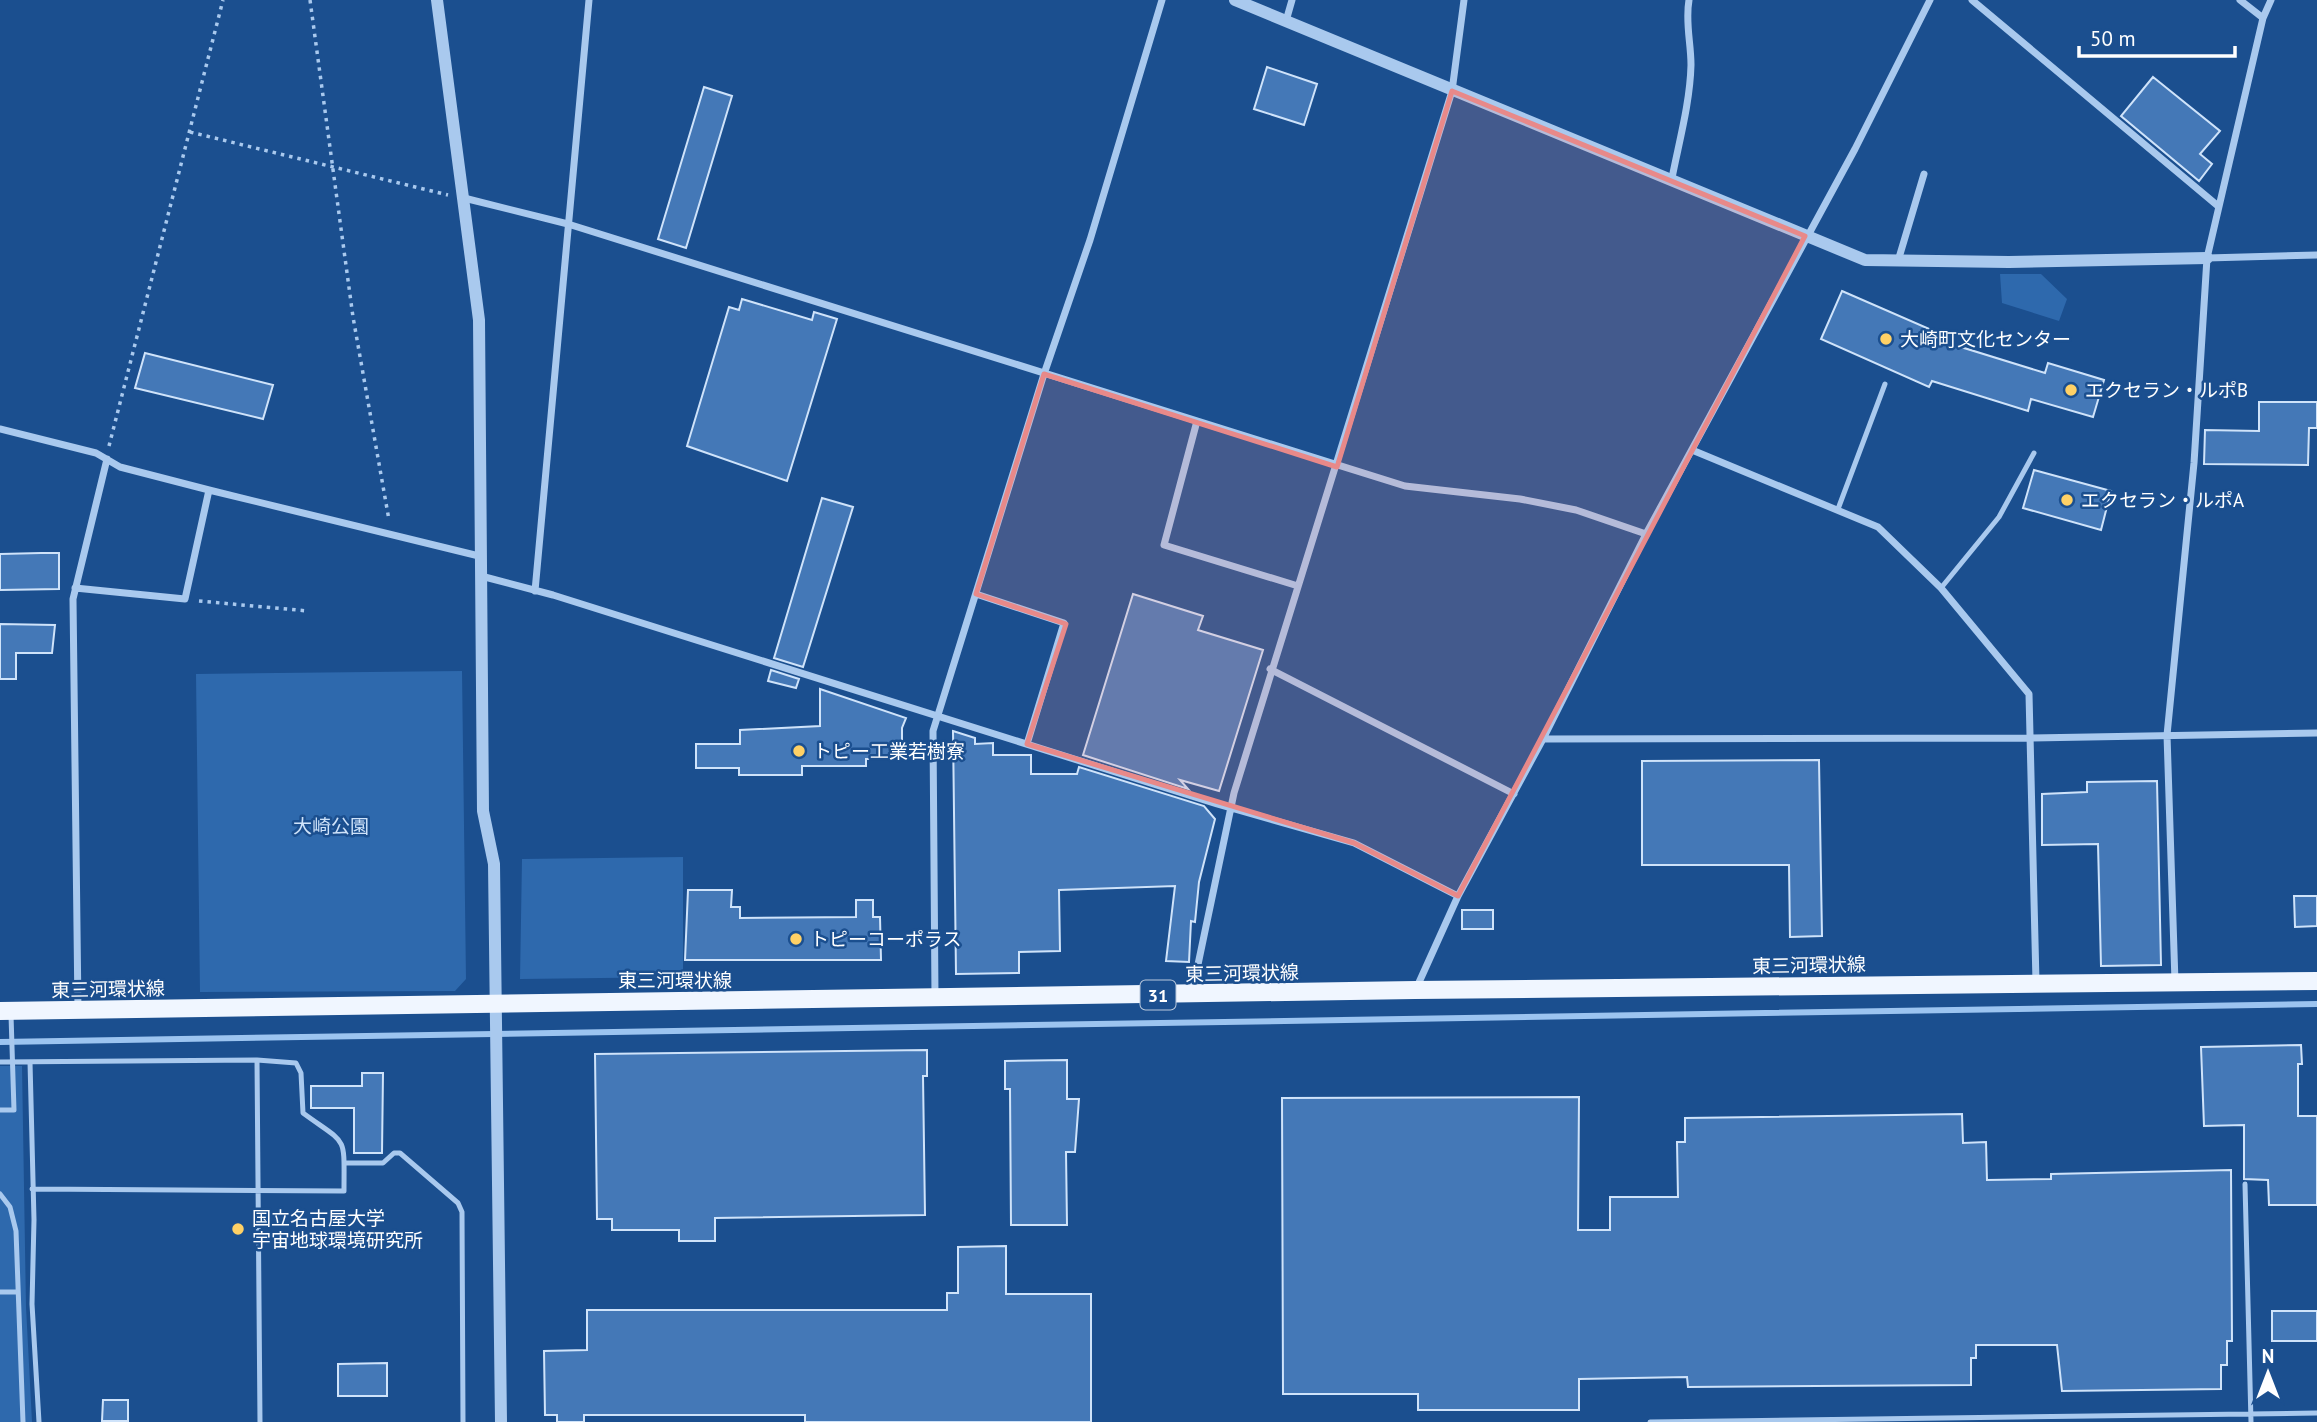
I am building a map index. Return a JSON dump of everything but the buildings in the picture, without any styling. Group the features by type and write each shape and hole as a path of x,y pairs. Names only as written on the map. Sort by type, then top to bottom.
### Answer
{"main road":[{"name":"東三河環状線","path":"6,1011 1415,990 2317,981"}],"street":[{"path":"437,0 479,320 483,811 494,864 501,1422"},
{"path":"535,591 589,0"},
{"path":"935,999 933,731 1044,374 1090,240 1162,0"},
{"path":"1235,0 1866,260 2317,255"},
{"path":"1286,20 1292,0"},
{"path":"1192,995 1232,808 1270,669 1337,467 1452,91 1464,0"},
{"path":"1672,178 1689,84 1691,63 1686,14 1689,0"},
{"path":"1415,990 1458,896 1543,739 1646,534 1805,236 1855,149 1930,0"},
{"path":"1972,0 2218,206"},
{"path":"2240,0 2263,18"},
{"path":"2175,983 2167,734 2193,463 2207,258 2263,18 2271,0"},
{"path":"1898,261 1924,174"},
{"path":"464,198 568,224 1337,467 1405,486 1520,499 1576,510 1646,534"},
{"path":"1197,421 1164,545 1298,586"},
{"path":"0,429 107,459 120,467 209,491 480,556"},
{"path":"1692,450 1878,527 1941,588 2029,694 2036,983"},
{"path":"78,1011 72,679 75,588 107,459"},
{"path":"75,588 185,599 209,491"},
{"path":"481,576 1232,808 1354,843 1458,896"},
{"path":"976,594 1064,623 1027,744"},
{"path":"1270,669 1514,794"},
{"path":"1543,739 2029,738 2317,733"}],"lane":[{"path":"1839,509 1885,384"},
{"path":"1941,588 1999,517 2034,453"},
{"path":"0,1110 14,1110 12,1034 6,1011"},
{"path":"0,1062 257,1060 296,1063 300,1066 303,1113 341,1139 344,1163 344,1191 32,1189"},
{"path":"257,1060 260,1422"},
{"path":"30,1062 32,1304 38,1422"},
{"path":"344,1163 383,1163 394,1153 400,1153 458,1203 462,1212 463,1422"},
{"path":"2245,1184 2250,1422"},
{"path":"0,1194 10,1207 16,1231 16,1292 23,1422"},
{"path":"0,1292 16,1292"},
{"path":"1650,1422 2317,1413"}],"path":[{"path":"107,459 223,0"},
{"path":"310,0 353,317 391,535"},
{"path":"190,132 464,198"},
{"path":"185,599 308,611"}],"highlighted area":[{"path":"1452,91 1805,236 1458,896 1354,843 1027,744 1066,624 976,594 1044,374 1337,467"}],"green space":[{"path":"2000,274 2041,274 2067,299 2059,321 2002,303"},
{"name":"大崎公園","path":"462,671 466,979 455,991 200,992 196,674"},
{"path":"683,857 683,977 520,979 522,859"},
{"path":"0,1066 22,1066 26,1307 32,1422 0,1422"}],"waterway":[{"path":"0,1042 2317,1004"}],"place":[{"name":"大崎町文化センター","path":"1886,339"},
{"name":"エクセラン・ルポB","path":"2071,390"},
{"name":"エクセラン・ルポA","path":"2067,500"},
{"name":"トピー工業若樹寮","path":"799,751"},
{"name":"トピーコーポラス","path":"796,939"},
{"name":"国立名古屋大学 宇宙地球環境研究所","path":"238,1229"}]}
